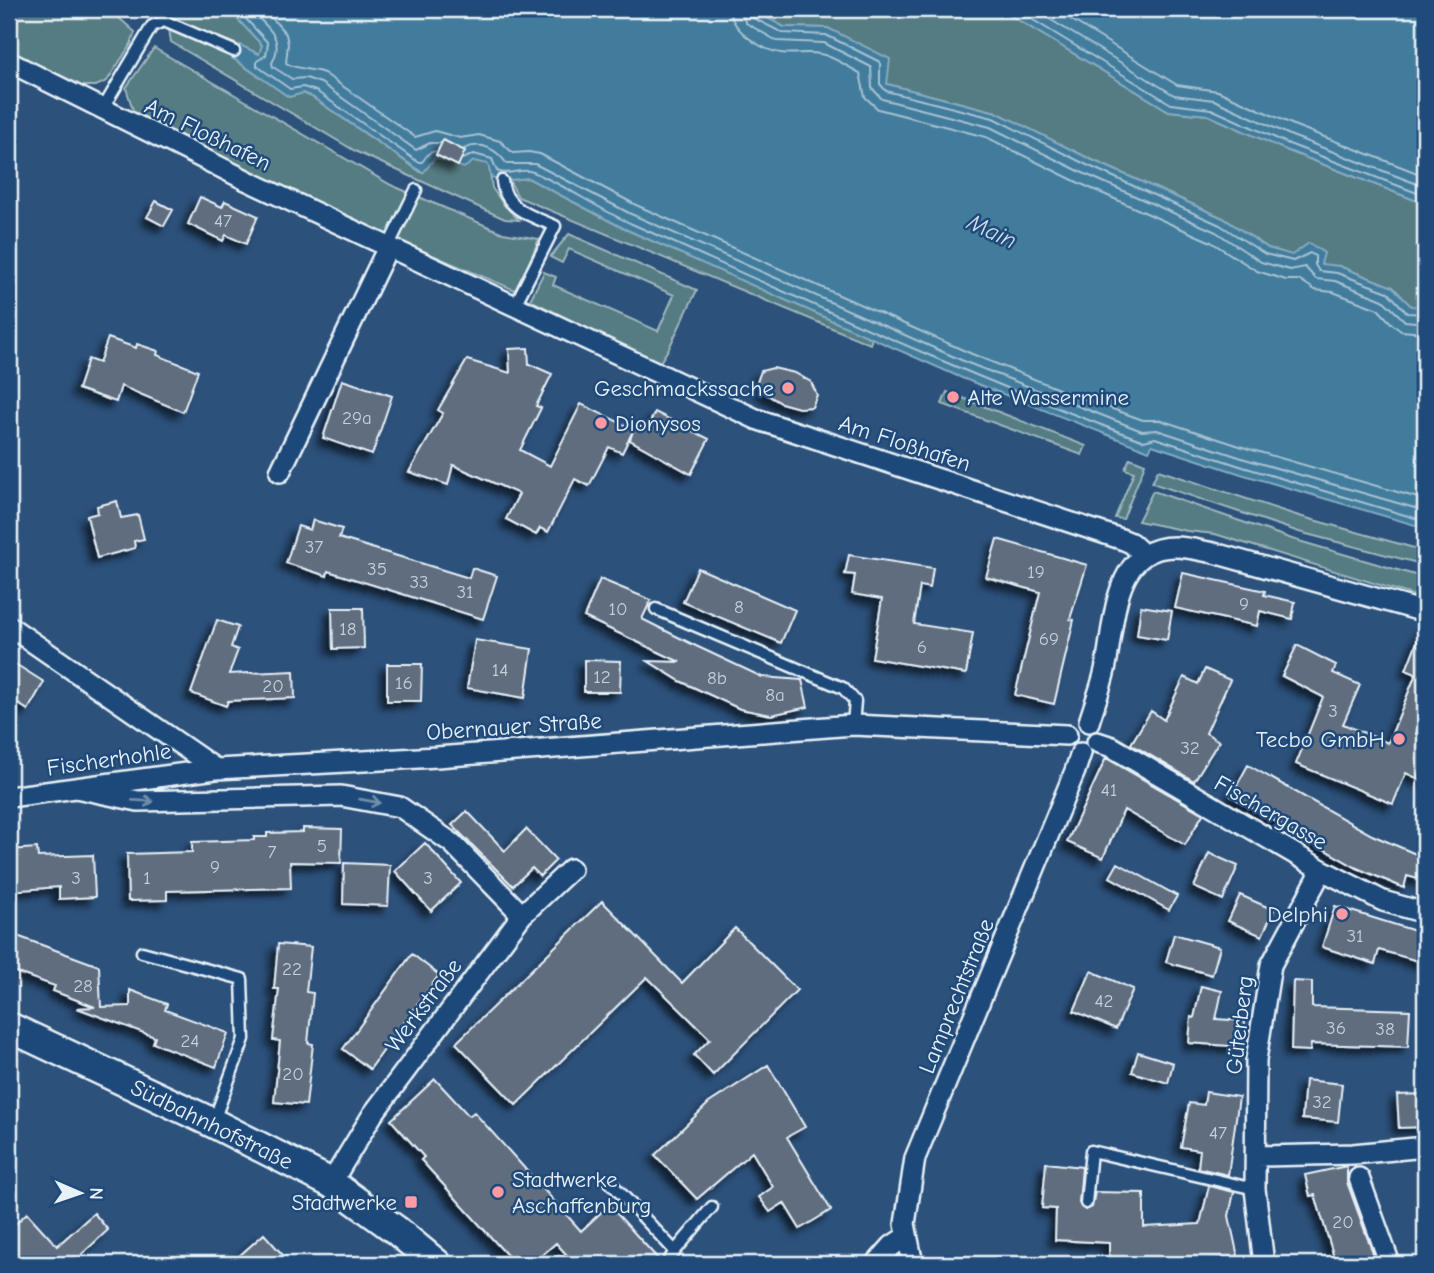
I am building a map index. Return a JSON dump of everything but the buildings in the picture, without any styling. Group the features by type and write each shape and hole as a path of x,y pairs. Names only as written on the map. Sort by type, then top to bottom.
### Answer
{"street":[{"name":"Am Floßhafen","path":"9,62 102,110 387,247 756,419 1124,540 1144,555"},
{"path":"280,472 387,247"},
{"path":"1089,722 1105,670 1121,587 1144,555 1170,547 1214,553 1425,612"},
{"path":"9,626 216,769"},
{"path":"1089,722 1096,729 1089,747 1072,749 1066,735 1074,723 1089,722"},
{"name":"Obernauer Straße","path":"216,769 436,757 853,725 1066,735"},
{"name":"Fischergasse","path":"1089,747 1112,747 1322,870 1384,901 1425,914"},
{"name":"Lamprechtstraße","path":"913,1264 905,1224 915,1158 1075,772 1089,747"},
{"name":"Fischerhohle","path":"9,797 216,769"},
{"path":"76,788 138,801 341,796 400,807 452,843 522,915"},
{"name":"Werkstraße","path":"331,1183 373,1114 522,915 571,869"},
{"name":"Güterberg","path":"1264,1264 1255,1189 1256,1060 1272,965 1322,870"},
{"name":"Südbahnhofstraße","path":"9,1027 213,1123 331,1183 396,1230 437,1264"},
{"path":"1256,1156 1353,1154 1425,1147"},
{"path":"1359,1178 1390,1264"},
{"path":"876,1264 892,1246 907,1236"}],"lane":[{"path":"102,110 152,26 164,21 234,51"},
{"path":"502,181 503,194 511,204 555,226 515,305"},
{"path":"387,247 416,190"},
{"path":"656,608 843,688 855,701 853,725"},
{"path":"142,953 242,979 244,1039 213,1123"},
{"path":"1086,1203 1091,1151 1255,1189"},
{"path":"609,1181 675,1251"},
{"path":"667,1264 712,1207"}],"green space":[{"path":"9,9 109,9 135,32 131,44 107,81 96,86 77,86 9,50"},
{"path":"153,9 228,9 262,45 260,54 167,17"},
{"path":"751,9 1000,9 1169,111 1208,115 1286,150 1425,204 1425,307 1411,307 1393,287 1339,266 1321,265 1268,248 1223,218 1090,159 996,112 887,84 828,28 784,27"},
{"path":"169,29 231,57 289,97 303,93 312,97 422,173 434,157 464,167 474,161 489,164 492,188 519,220 505,219 357,152 171,42"},
{"path":"154,48 391,185 503,233 539,239 517,291 352,221 135,116 126,88"},
{"path":"528,178 625,229 872,338 870,344 518,197 509,180"},
{"path":"569,234 697,290 659,364 530,300 544,272 556,277 553,285 658,331 674,295 569,249 562,263 550,257"},
{"path":"947,392 1086,446 1082,455 942,404"},
{"path":"1130,458 1145,464 1123,519 1115,518 1134,472 1125,469"},
{"path":"1158,470 1299,516 1425,551 1425,565 1299,532 1152,483"},
{"path":"1153,491 1292,539 1425,578 1425,599 1215,534 1138,521"}],"water":[{"name":"Main","path":"228,9 751,9 784,27 828,28 890,59 887,84 996,112 1090,159 1223,218 1268,248 1292,255 1309,243 1324,253 1321,264 1339,266 1393,287 1411,306 1425,307 1425,528 1152,445 1149,451 962,378 625,229 528,178 502,181 491,177 488,164 474,161 464,168 435,158 423,173 312,97 303,93 289,97 231,57 240,45 259,54 262,45"},
{"path":"1000,9 1425,9 1425,204 1286,150 1208,115 1169,111"}],"place":[{"name":"Geschmackssache","path":"788,388"},
{"name":"Alte Wassermine","path":"953,397"},
{"name":"Dionysos","path":"601,423"},
{"name":"Tecbo GmbH","path":"1399,739"},
{"name":"Delphi","path":"1342,914"},
{"name":"Stadtwerke Aschaffenburg","path":"498,1192"},
{"name":"Stadtwerke","path":"411,1202"}]}
